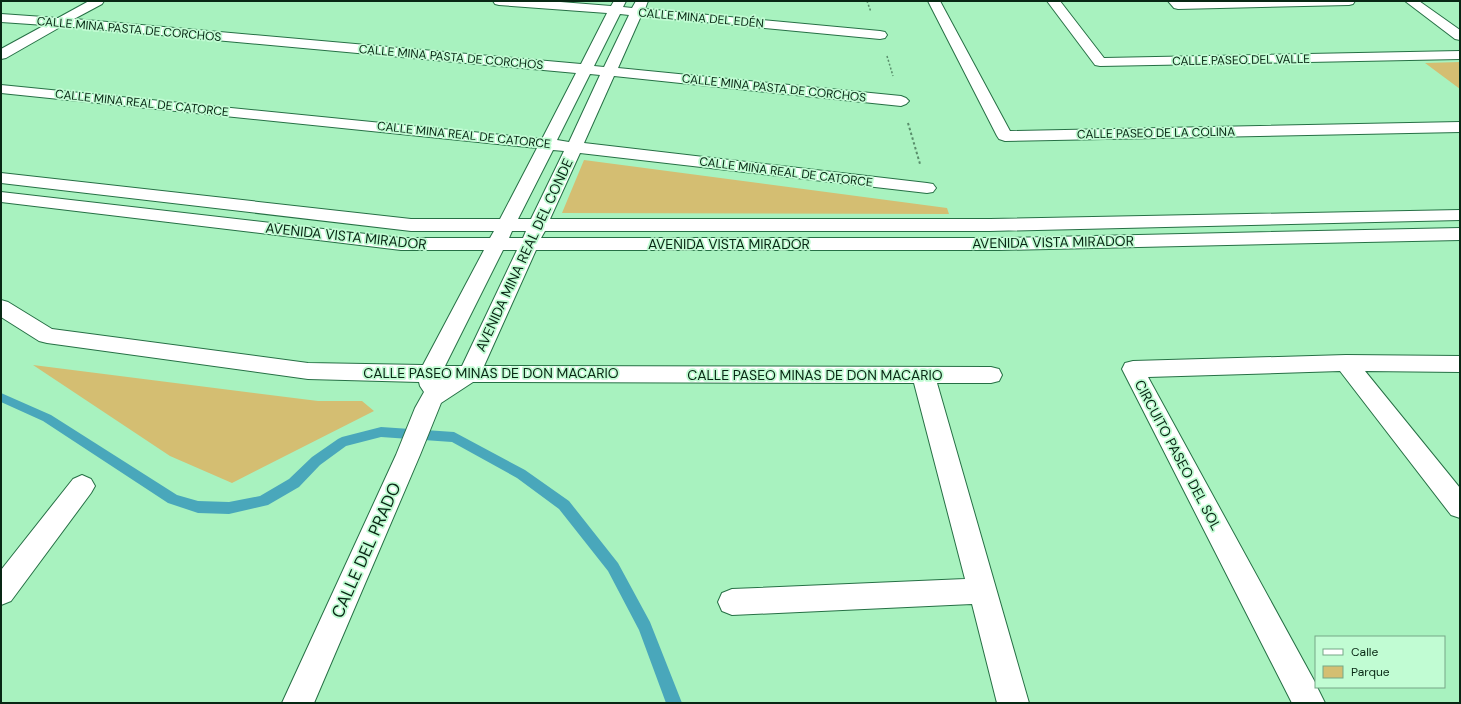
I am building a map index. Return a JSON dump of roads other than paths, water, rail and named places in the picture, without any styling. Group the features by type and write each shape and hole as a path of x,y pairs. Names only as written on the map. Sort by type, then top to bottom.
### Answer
{"street":[{"path":"1,42 75,1"},
{"path":"1,55 98,1"},
{"name":"CALLE MINA DEL EDÉN","path":"499,1 639,7 880,35"},
{"name":"CALLE PASEO DE LA COLINA","path":"934,1 1005,136 1460,127"},
{"name":"CALLE PASEO DEL VALLE","path":"1053,1 1100,62 1460,55"},
{"path":"1174,1 1178,5 1350,1"},
{"path":"1411,1 1460,36"},
{"name":"AVENIDA MINA REAL DEL CONDE","path":"430,374 617,6"},
{"name":"AVENIDA MINA REAL DEL CONDE","path":"469,374 639,7"},
{"name":"CALLE MINA PASTA DE CORCHOS","path":"1,18 585,69 901,101"},
{"name":"CALLE MINA REAL DE CATORCE","path":"1,89 546,144 927,188"},
{"name":"AVENIDA VISTA MIRADOR","path":"1,178 411,225 990,225 1460,215"},
{"path":"102,209 123,192"},
{"name":"AVENIDA VISTA MIRADOR","path":"1,197 401,244 999,244 1460,234"},
{"path":"1328,218 1345,236"},
{"path":"990,225 999,244"},
{"name":"CALLE PASEO MINAS DE DON MACARIO","path":"1,307 47,336 308,371 430,374 991,374"},
{"path":"1346,363 1460,507"},
{"name":"CIRCUITO PASEO DEL SOL","path":"1309,703 1133,369 1346,363 1460,364"},
{"path":"430,374 430,402"},
{"path":"430,402 469,374"},
{"path":"923,375 1013,703"},
{"name":"CALLE DEL PRADO","path":"298,703 430,402"},
{"path":"1,592 82,486"},
{"path":"732,602 982,591"}],"waterway":[{"path":"1,397 47,418 173,499 198,507 229,508 263,501 294,483 316,461 342,442 381,432 454,437 521,474 564,505 613,567 645,627 674,703"}]}
